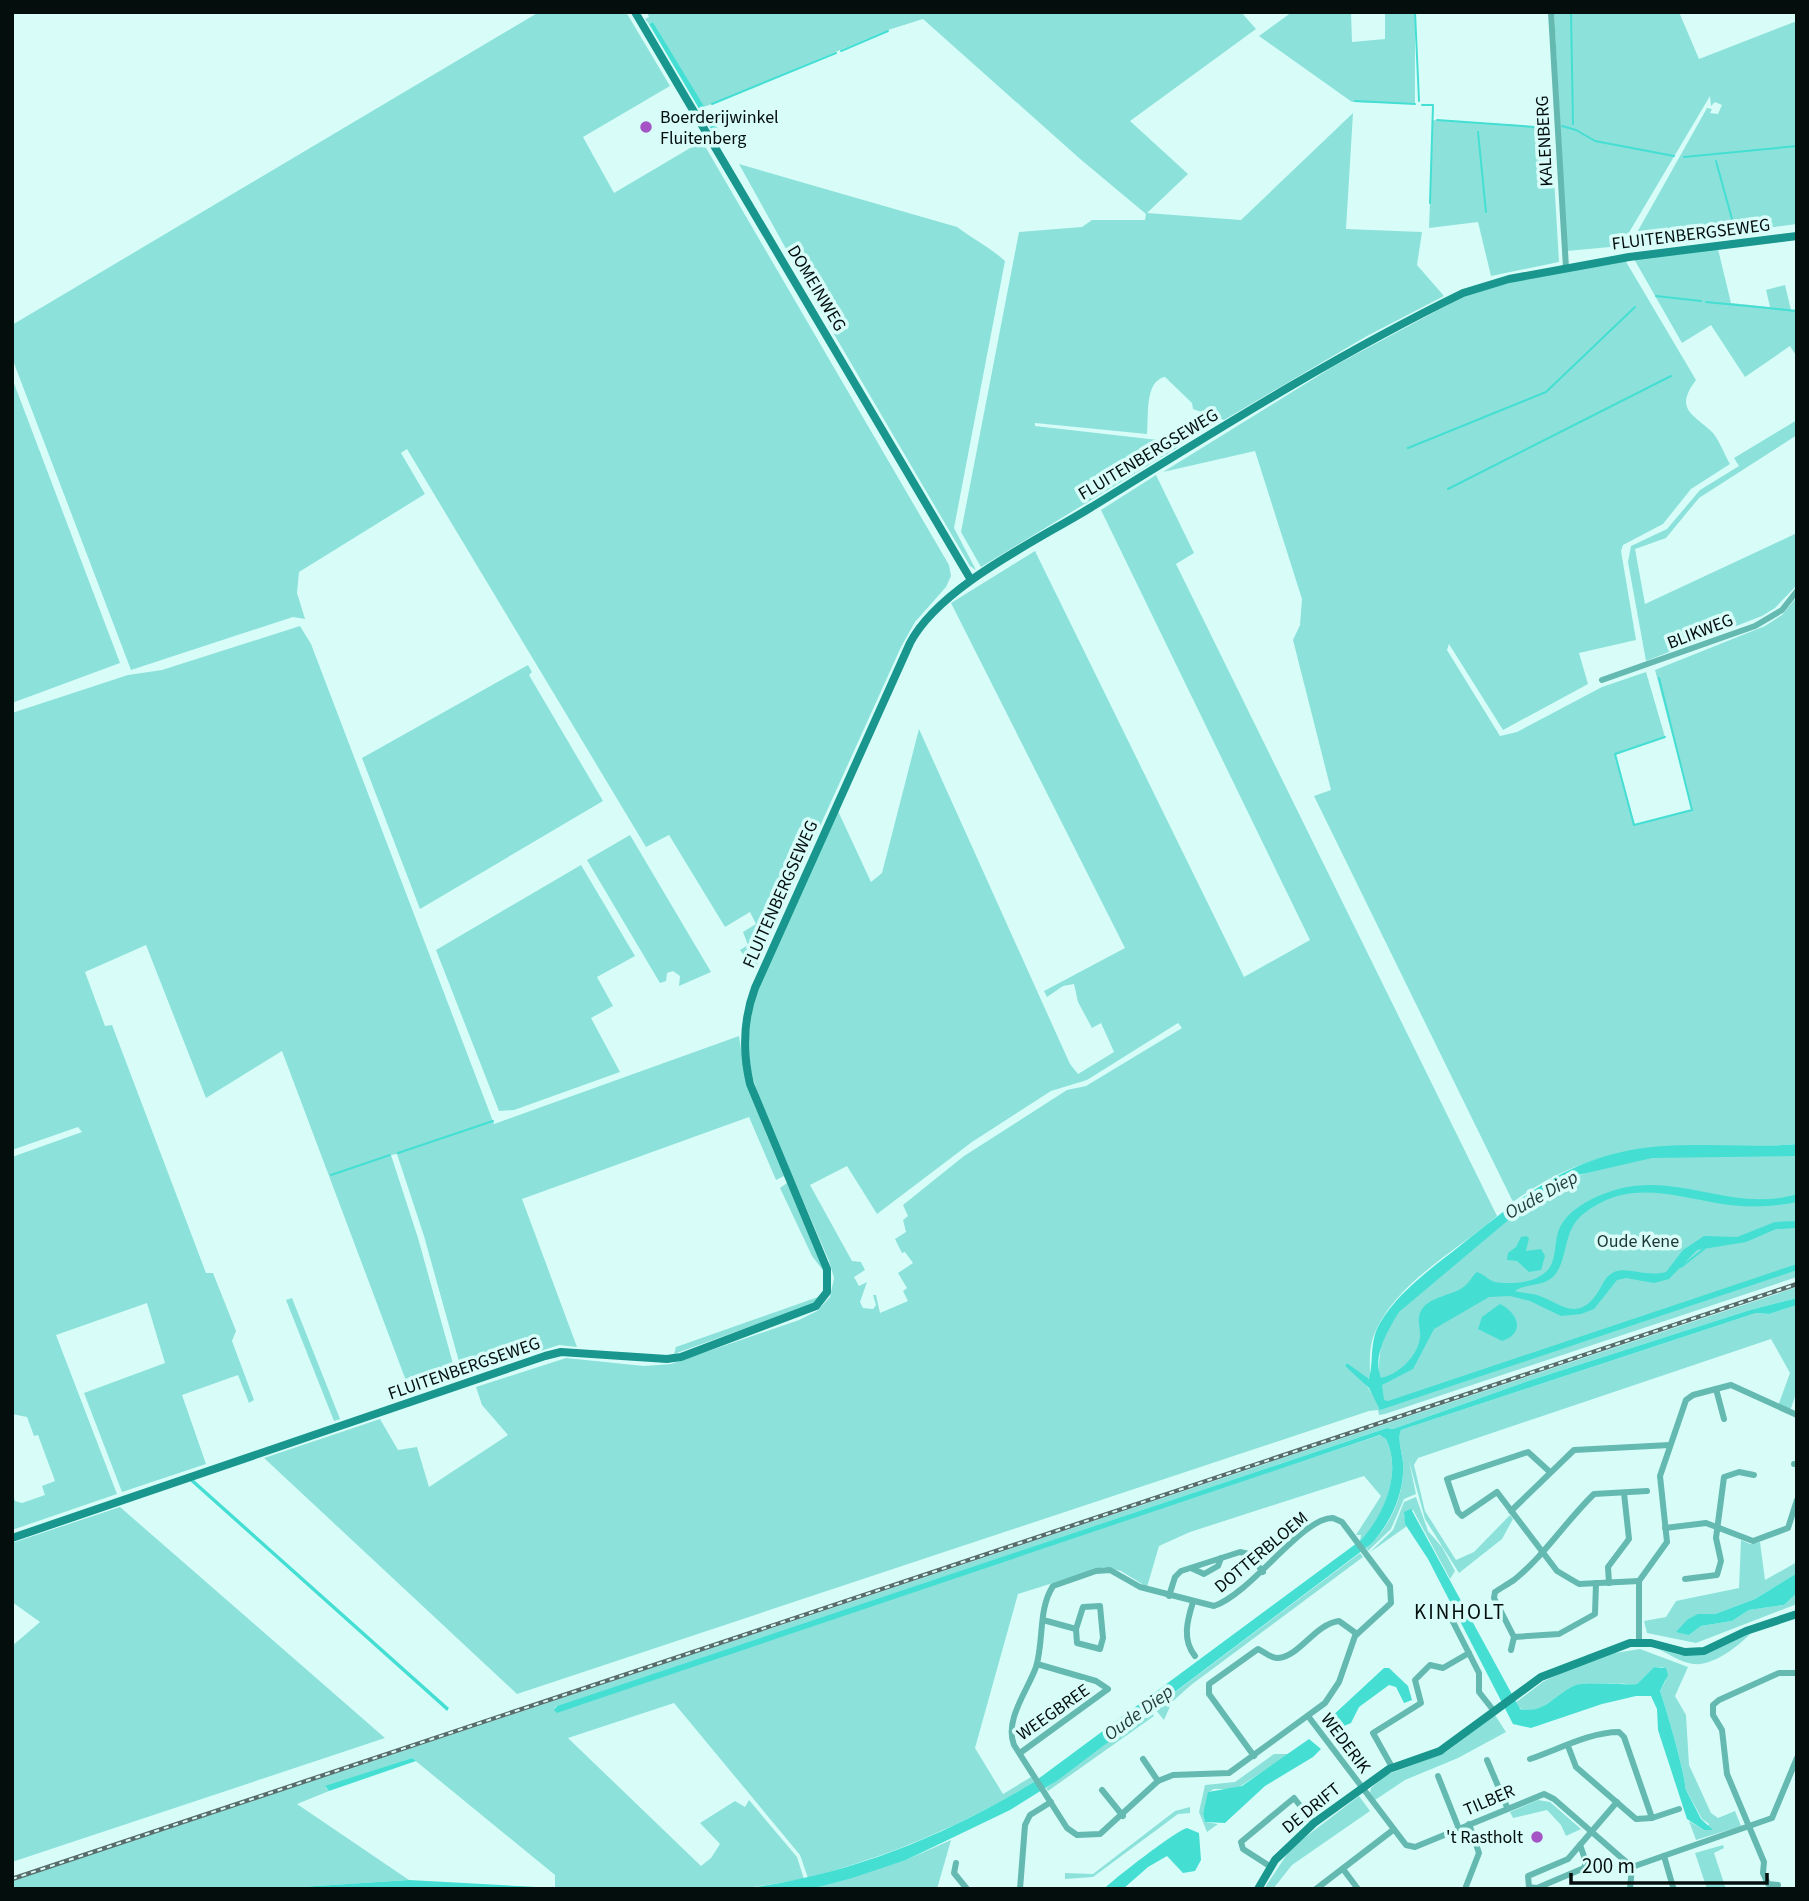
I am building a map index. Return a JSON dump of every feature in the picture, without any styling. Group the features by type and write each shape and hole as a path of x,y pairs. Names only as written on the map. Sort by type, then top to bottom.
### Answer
{"street":[{"name":"DOMEINWEG","path":"635,12 971,580"},
{"name":"KALENBERG","path":"1551,12 1566,268"},
{"name":"FLUITENBERGSEWEG","path":"12,1538 545,1356 561,1352 667,1360 805,1311 823,1300 828,1280 823,1253 750,1084 744,1042 749,1006 914,635 936,607 971,580 1255,407 1436,306 1487,284 1629,257 1797,236"},
{"name":"BLIKWEG","path":"1602,680 1755,625 1782,610 1797,591"},
{"path":"1797,1415 1731,1385 1685,1400 1660,1476 1667,1542 1639,1581 1639,1642 1680,1651 1699,1652 1746,1631 1797,1614"},
{"path":"1716,1389 1724,1419"},
{"path":"1511,1511 1577,1448 1670,1445"},
{"path":"1550,1472 1528,1452 1447,1479 1462,1516 1497,1492 1552,1567 1579,1584 1639,1581"},
{"path":"1685,1579 1717,1575 1719,1572 1718,1528 1724,1477 1739,1472 1754,1475"},
{"path":"1511,1650 1514,1637 1494,1595 1541,1552 1594,1494 1647,1491"},
{"path":"1609,1583 1608,1567 1629,1539 1624,1493"},
{"path":"1665,1528 1706,1523 1753,1541 1784,1532 1788,1528 1797,1500"},
{"name":"DOTTERBLOEM","path":"1043,1620 1049,1592 1058,1583 1105,1570 1117,1572 1140,1587 1169,1596 1209,1606 1219,1605 1264,1572 1289,1543 1322,1519 1339,1520 1390,1586 1393,1595 1389,1606 1357,1634 1339,1682 1325,1703 1229,1773 1173,1775 1158,1781"},
{"path":"1169,1596 1175,1577 1191,1568 1204,1574 1217,1566 1221,1558 1245,1552 1264,1572"},
{"path":"1514,1637 1559,1634 1594,1616 1596,1583"},
{"path":"1192,1602 1186,1623 1188,1647 1195,1656"},
{"path":"1100,1606 1103,1637 1100,1649 1077,1643 1076,1629 1083,1608 1100,1606"},
{"path":"1449,1614 1479,1672 1479,1692 1494,1710"},
{"path":"1076,1629 1043,1620 1037,1664 1011,1732 1020,1753 1067,1828 1077,1835 1100,1834 1123,1816 1158,1781 1143,1759"},
{"path":"1254,1756 1209,1694 1209,1684 1258,1649 1273,1657 1286,1656 1330,1622 1339,1621 1357,1634"},
{"name":"DE DRIFT","path":"1258,1889 1271,1867 1297,1836 1392,1767 1440,1751 1541,1677 1620,1646 1639,1642"},
{"path":"1392,1767 1373,1733 1421,1703 1415,1680 1430,1665 1443,1668 1469,1653"},
{"name":"WEEGBREE","path":"1020,1753 1108,1689 1096,1681 1037,1664"},
{"path":"1778,1885 1768,1884 1763,1873 1764,1862 1727,1774 1722,1730 1713,1715 1713,1705 1718,1700 1779,1673 1797,1673"},
{"name":"WEDERIK","path":"1308,1716 1362,1788"},
{"path":"1530,1759 1619,1732 1624,1737 1651,1818"},
{"path":"1569,1746 1576,1768 1637,1820 1679,1809"},
{"path":"1629,1889 1632,1867 1750,1828 1775,1814 1797,1759"},
{"path":"1488,1760 1507,1807"},
{"path":"1438,1776 1459,1829"},
{"name":"TILBER","path":"1362,1788 1406,1845 1415,1847 1544,1794 1632,1867"},
{"path":"1102,1790 1123,1816"},
{"path":"1271,1867 1243,1849 1241,1842 1294,1798 1314,1823"},
{"path":"1020,1889 1025,1825 1030,1815 1051,1802"},
{"path":"1580,1845 1586,1861 1584,1868 1537,1888 1529,1887 1528,1876 1568,1859 1616,1802"},
{"path":"1465,1889 1479,1853 1469,1824"},
{"path":"1315,1889 1393,1830"},
{"path":"1664,1856 1673,1887"},
{"path":"956,1863 954,1873 967,1889"},
{"path":"1343,1869 1358,1889"}],"green space":[{"path":"539,12 626,12 670,86 583,137 614,193 702,141 949,565 951,576 946,587 915,622 901,647 755,970 740,950 748,945 743,932 756,924 750,912 725,927 669,835 646,847 407,449 401,453 425,494 299,572 297,593 305,619 293,617 131,670 12,358 12,325"},
{"path":"647,12 1241,12 1256,29 1130,121 1188,174 1147,213 1241,220 1353,113 1346,229 1422,232 1417,265 1444,296 1367,336 1224,420 1193,409 1192,403 1165,377 1158,380 1151,392 1147,434 1035,423 1035,426 1167,441 1180,446 981,567 961,532 1019,232 1082,227 1092,220 1145,220 1146,214 923,19 888,30 704,107 653,22 649,24 645,19 649,17"},
{"path":"1292,12 1351,12 1352,42 1385,39 1385,12 1415,12 1415,104 1352,102 1259,36"},
{"path":"1554,12 1679,12 1699,59 1797,21 1797,224 1630,245 1707,108 1712,109 1710,113 1718,114 1722,105 1715,102 1711,106 1710,96 1621,246 1567,251"},
{"path":"1433,120 1551,127 1559,262 1491,276 1478,222 1429,228"},
{"path":"739,164 957,227 1005,261 954,528 976,570 970,566 821,312"},
{"path":"1718,249 1731,303 1770,307 1766,290 1785,285 1791,310 1797,311 1797,357 1790,346 1745,377 1711,325 1682,343 1634,259"},
{"path":"1625,260 1696,380 1687,397 1688,409 1713,433 1730,464 1691,489 1663,524 1623,545 1621,551 1636,640 1579,653 1588,684 1503,730 1449,644 1447,650 1500,736 1517,732 1602,687 1646,672 1665,737 1615,755 1635,825 1692,810 1655,670 1765,626 1782,615 1797,597 1797,1144 1685,1147 1618,1154 1584,1164 1550,1179 1513,1202 1314,796 1331,790 1293,640 1300,625 1302,599 1255,451 1163,472 1334,366 1468,294 1517,281"},
{"path":"12,378 120,663 12,703"},
{"path":"1797,420 1797,435 1699,498 1666,538 1635,549 1645,604 1797,533 1797,585 1775,608 1762,616 1646,661 1628,562 1631,546 1667,529 1700,490 1739,466 1734,458"},
{"name":"Oude Kene","path":"1156,475 1194,553 1176,564 1497,1216 1426,1271 1393,1303 1372,1341 1370,1378 1367,1379 1347,1363 1345,1366 1364,1382 1379,1404 1379,1362 1384,1320 1524,1197 1619,1160 1737,1149 1797,1148 1797,1277 1385,1414 1379,1415 1378,1410 1369,1411 517,1694 264,1458 380,1419 398,1450 417,1447 429,1487 508,1435 482,1405 476,1387 566,1358 644,1366 671,1364 799,1320 817,1311 830,1297 834,1278 829,1261 760,1101 749,1065 748,1043 753,1005 761,981 838,811 871,882 882,873 919,729 1070,1064 1078,1074 1114,1052 1101,1023 1092,1028 1078,1002 1074,984 1063,986 1047,997 1044,991 1125,948 951,603 1035,551 1244,977 1310,940 1101,510","holes":["1178,1023 1182,1028 1086,1086 1067,1090 964,1156 903,1205 908,1216 903,1220 906,1232 895,1239 902,1253 905,1252 913,1263 898,1273 907,1288 903,1291 908,1301 880,1313 876,1295 873,1295 876,1305 873,1309 863,1308 860,1302 867,1282 859,1286 854,1277 865,1270 861,1262 852,1261 810,1185 847,1166 877,1214 972,1142 1051,1091 1087,1080"]},
{"path":"300,626 311,644 494,1124 739,1036 751,1091 784,1176 776,1180 749,1117 522,1199 577,1347 559,1345 463,1376 424,1236 397,1154 391,1155 418,1238 457,1378 411,1394 282,1051 206,1098 146,945 85,972 105,1026 112,1025 206,1273 213,1273 236,1331 232,1341 254,1400 249,1403 238,1375 182,1395 206,1464 122,1492 84,1393 165,1363 147,1303 56,1335 117,1494 12,1530 12,1493 15,1501 22,1503 45,1495 42,1486 55,1481 38,1435 34,1436 27,1417 12,1414 12,1157 82,1132 78,1127 12,1150 12,713 128,675 162,670"},
{"path":"528,665 532,672 529,675 603,801 420,909 362,758"},
{"path":"630,835 711,972 679,986 680,976 673,971 667,973 666,981 660,983 587,860"},
{"path":"581,865 635,956 597,977 613,1006 591,1018 620,1072 514,1110 499,1111 436,950"},
{"path":"787,1183 825,1273 812,1256 780,1188"},
{"path":"1797,1287 1797,1298 1750,1310 1528,1381 1393,1429 1387,1428 555,1707 557,1712 1381,1435 1386,1439 1392,1465 1388,1493 1377,1520 1360,1541 1361,1535 1356,1535 1381,1496 1364,1476 1190,1532 1159,1546 1147,1587 1121,1571 1104,1567 1018,1594 975,1748 1003,1794 1031,1777 1034,1782 952,1826 867,1860 808,1878 800,1855 674,1703 568,1738 701,1866 711,1858 720,1844 700,1823 735,1801 745,1807 749,1800 797,1857 804,1879 741,1889 555,1887 555,1875 412,1758 325,1787 329,1791 297,1804 409,1880 270,1889 12,1889 12,1881"},
{"path":"821,1296 815,1303 674,1354 676,1347"},
{"path":"292,1298 340,1419 334,1421 286,1300"},
{"path":"1797,1305 1797,1391 1790,1411 1778,1406 1790,1373 1771,1339 1418,1458 1414,1465 1425,1511 1456,1560 1474,1552 1510,1515 1513,1519 1502,1539 1459,1573 1425,1519 1409,1461 1416,1494 1404,1499 1391,1529 1368,1551 1366,1548 1389,1521 1398,1499 1403,1475 1401,1430 1756,1313 1769,1314"},
{"path":"1416,1497 1428,1531 1442,1547 1455,1571 1450,1579 1413,1510 1404,1515 1407,1526 1369,1553 1393,1530 1404,1502"},
{"path":"120,1507 385,1738 12,1862 12,1646 40,1622 12,1602 12,1543"},
{"path":"1741,1540 1750,1544 1760,1542 1765,1580 1797,1562 1797,1573 1755,1599 1715,1614 1698,1615 1688,1619 1689,1635 1701,1626 1732,1621 1749,1610 1784,1605 1797,1593 1797,1604 1696,1643 1647,1633 1644,1621 1666,1617 1676,1601 1739,1588"},
{"path":"1360,1553 1363,1557 1191,1685 1172,1702 1164,1720 1154,1708"},
{"path":"1752,1632 1726,1654 1702,1664 1685,1662 1658,1649 1680,1655 1699,1655"},
{"path":"1640,1649 1688,1667 1675,1696 1686,1715 1689,1765 1711,1813 1718,1818 1735,1811 1741,1826 1696,1840 1689,1821 1704,1830 1709,1824 1702,1819 1685,1788 1671,1725 1660,1691 1666,1680 1663,1667 1654,1667 1637,1684 1576,1685 1546,1705 1533,1710 1517,1707 1515,1703 1544,1681 1602,1655"},
{"path":"1150,1711 1154,1716 1048,1791 1046,1788"},
{"path":"1495,1715 1506,1732 1458,1758 1405,1780 1375,1800 1370,1793 1371,1788 1386,1775 1446,1752"},
{"path":"1274,1754 1290,1754 1236,1789 1214,1789 1209,1792 1203,1814 1205,1822 1218,1824 1207,1832 1199,1812 1205,1785 1235,1782"},
{"path":"1359,1796 1370,1811 1292,1865 1273,1889 1264,1889 1291,1848"},
{"path":"1538,1800 1550,1802 1581,1829 1566,1836 1561,1825 1547,1810 1513,1818 1510,1812"},
{"path":"1190,1807 1190,1813 1178,1814 1093,1877 1065,1879 1065,1873 1093,1874 1175,1811"},
{"path":"951,1840 937,1889 811,1889 906,1860"},
{"path":"1723,1845 1724,1848 1714,1853 1726,1889 1707,1889 1695,1853"}],"water":[{"path":"653,22 719,131 714,134 649,24"},
{"path":"1797,1144 1797,1156 1652,1158 1578,1175 1531,1201 1399,1312 1380,1352 1378,1361 1381,1378 1400,1369 1415,1352 1420,1338 1420,1314 1424,1306 1462,1288 1477,1272 1502,1283 1519,1283 1542,1275 1554,1258 1558,1232 1563,1222 1582,1205 1606,1193 1644,1185 1666,1186 1753,1199 1775,1199 1797,1194 1797,1202 1750,1206 1668,1194 1633,1193 1616,1197 1599,1204 1576,1222 1553,1277 1515,1291 1537,1295 1566,1308 1581,1308 1589,1303 1606,1278 1613,1273 1622,1270 1652,1274 1666,1272 1683,1250 1704,1236 1737,1237 1775,1222 1797,1221 1797,1228 1776,1229 1746,1242 1697,1250 1669,1279 1654,1283 1626,1278 1617,1280 1594,1309 1581,1314 1561,1316 1530,1301 1510,1296 1489,1297 1434,1329 1413,1369 1382,1385 1384,1400 1388,1401 1797,1264 1797,1270 1380,1410 1369,1388 1345,1366 1347,1363 1369,1379 1377,1330 1388,1311 1406,1290 1500,1214 1560,1175 1605,1156 1652,1147"},
{"path":"1521,1237 1529,1238 1526,1251 1541,1249 1545,1256 1541,1270 1529,1272 1517,1261 1507,1260 1508,1253 1516,1247"},
{"path":"1797,1298 1797,1305 1769,1314 1756,1313 1401,1430 1402,1485 1385,1527 1371,1544 1058,1780 1010,1810 906,1860 852,1878 811,1889 741,1889 819,1875 893,1851 965,1820 1034,1782 1361,1540 1377,1518 1388,1492 1392,1465 1386,1439 1380,1435 557,1713 554,1710 557,1706 1387,1428 1393,1429 1528,1381 1750,1310"},
{"path":"1500,1304 1511,1312 1517,1323 1514,1333 1502,1341 1478,1329 1482,1317"},
{"path":"194,1480 449,1708 447,1711 190,1481"},
{"path":"1411,1509 1520,1709 1542,1707 1573,1686 1594,1683 1637,1684 1654,1667 1666,1668 1668,1675 1660,1691 1671,1725 1685,1788 1701,1819 1713,1830 1704,1830 1687,1819 1658,1730 1657,1709 1651,1696 1636,1696 1602,1704 1531,1728 1513,1724 1428,1559 1405,1524 1404,1512"},
{"path":"1797,1573 1797,1593 1784,1605 1749,1610 1732,1621 1701,1626 1689,1635 1676,1632 1688,1619 1698,1614 1715,1614 1755,1599"},
{"path":"1384,1668 1389,1668 1408,1686 1412,1700 1404,1703 1396,1687 1389,1685 1359,1707 1351,1723 1333,1731 1328,1725 1330,1718"},
{"path":"1309,1739 1321,1749 1313,1757 1265,1786 1225,1823 1205,1822 1203,1814 1208,1792 1242,1786"},
{"path":"412,1758 416,1761 329,1791 325,1786"},
{"path":"1187,1828 1199,1833 1201,1860 1195,1871 1183,1873 1167,1856 1148,1867 1123,1889 1104,1889 1159,1845"},
{"path":"409,1880 573,1889 270,1889"}],"waterway":[{"path":"1415,12 1419,101"},
{"path":"1571,12 1573,124"},
{"path":"841,51 888,31"},
{"path":"712,104 836,53"},
{"path":"1355,101 1415,104"},
{"path":"1422,105 1433,105 1430,203"},
{"path":"1437,120 1550,128"},
{"path":"1562,126 1576,130 1595,141 1674,156"},
{"path":"1478,132 1486,212"},
{"path":"1684,157 1797,146"},
{"path":"1716,161 1735,230"},
{"path":"1656,296 1701,301"},
{"path":"1706,302 1797,311"},
{"path":"1408,448 1546,392 1635,307"},
{"path":"1448,489 1671,376"},
{"path":"1659,678 1692,810 1634,825 1615,754 1665,737"},
{"path":"398,1153 493,1121"},
{"path":"331,1175 390,1155"},
{"name":"Oude Diep","path":"1681,1267 1704,1249"}],"railway":[{"path":"12,1879 1797,1284"}],"place":[{"name":"Boerderijwinkel Fluitenberg","path":"646,127"},
{"name":"'t Rastholt","path":"1537,1837"}],"district":[{"name":"KINHOLT","path":"1460,1612"}]}
